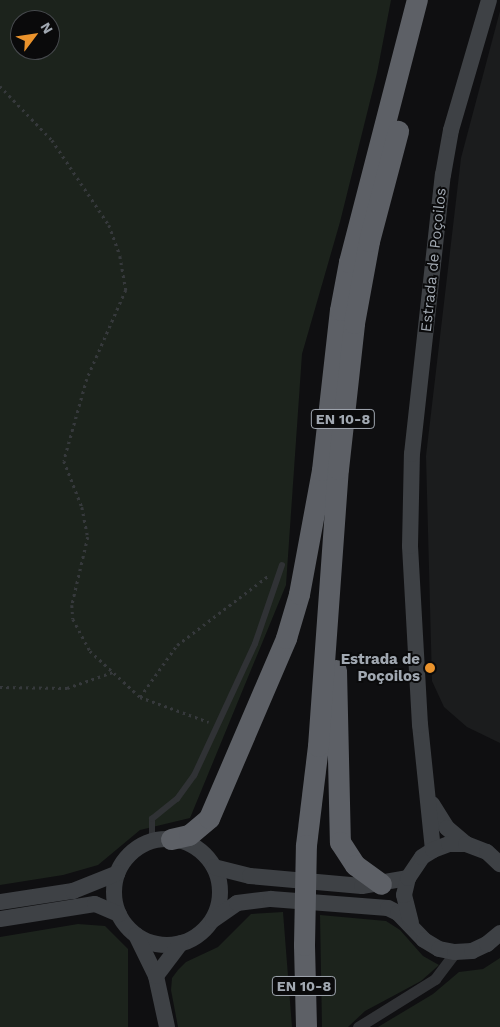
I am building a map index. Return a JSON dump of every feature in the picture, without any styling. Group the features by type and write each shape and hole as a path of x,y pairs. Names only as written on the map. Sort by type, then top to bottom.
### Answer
{"highway":[{"name":"EN 10-8","path":"306,1027 304,945 307,734 330,470 339,319 349,262 417,0"},
{"name":"EN 10-8","path":"330,470 369,241 431,0"},
{"path":"161,840 189,835 209,818 268,682 298,594 330,470"},
{"path":"330,470 338,829 346,855 381,884"}],"main road":[{"name":"Estrada de Poçoilos","path":"433,850 426,794 410,546 412,454 443,175 451,130 489,0"},
{"name":"Estrada de Poçoilos","path":"426,794 447,828 466,844"},
{"path":"167,1027 156,976 136,934 119,914 114,893 118,873 135,850 161,840 196,847 214,866 250,876 362,886 408,878"},
{"name":"Estrada de Poçoilos","path":"413,927 406,912 404,895 408,878 422,857 433,850 449,844 466,844 493,852 500,864"},
{"path":"212,921 220,894 214,866"},
{"path":"0,902 73,891 118,873"},
{"path":"136,934 153,943 181,943 202,933 212,921 237,903 271,899 378,906 398,913 439,949 455,952 472,951 487,944 500,933"},
{"path":"0,919 95,904 119,914"},
{"path":"156,976 181,943"}],"street":[{"path":"358,1027 435,980 455,952"}],"lane":[{"path":"161,840 152,819 186,789 255,644 282,565"}],"path":[{"path":"0,86 52,140 78,176 109,225 120,256 126,290 87,379 64,461 82,507 88,537 72,605 73,619 90,651 140,697 217,725"},
{"path":"140,697 177,645 282,565"},
{"path":"0,687 67,688 113,672"}],"shaded area":[{"path":"0,0 391,0 377,73 340,222 302,354 286,585 190,818 140,830 98,865 63,875 0,885"},
{"path":"500,11 500,743 467,727 444,707 432,681 426,456 461,158"},
{"path":"283,912 292,1027 178,1027 171,990 172,978 178,970 186,962 218,947 251,914"},
{"path":"320,915 386,921 400,930 423,956 439,965 421,981 365,1011 348,1027 322,1027"},
{"path":"78,924 105,926 128,949 128,1027 0,1027 0,937"},
{"path":"500,958 500,1027 378,1027 433,994 459,972 483,969"}],"place":[{"name":"Estrada de Poçoilos","path":"430,668"}]}
